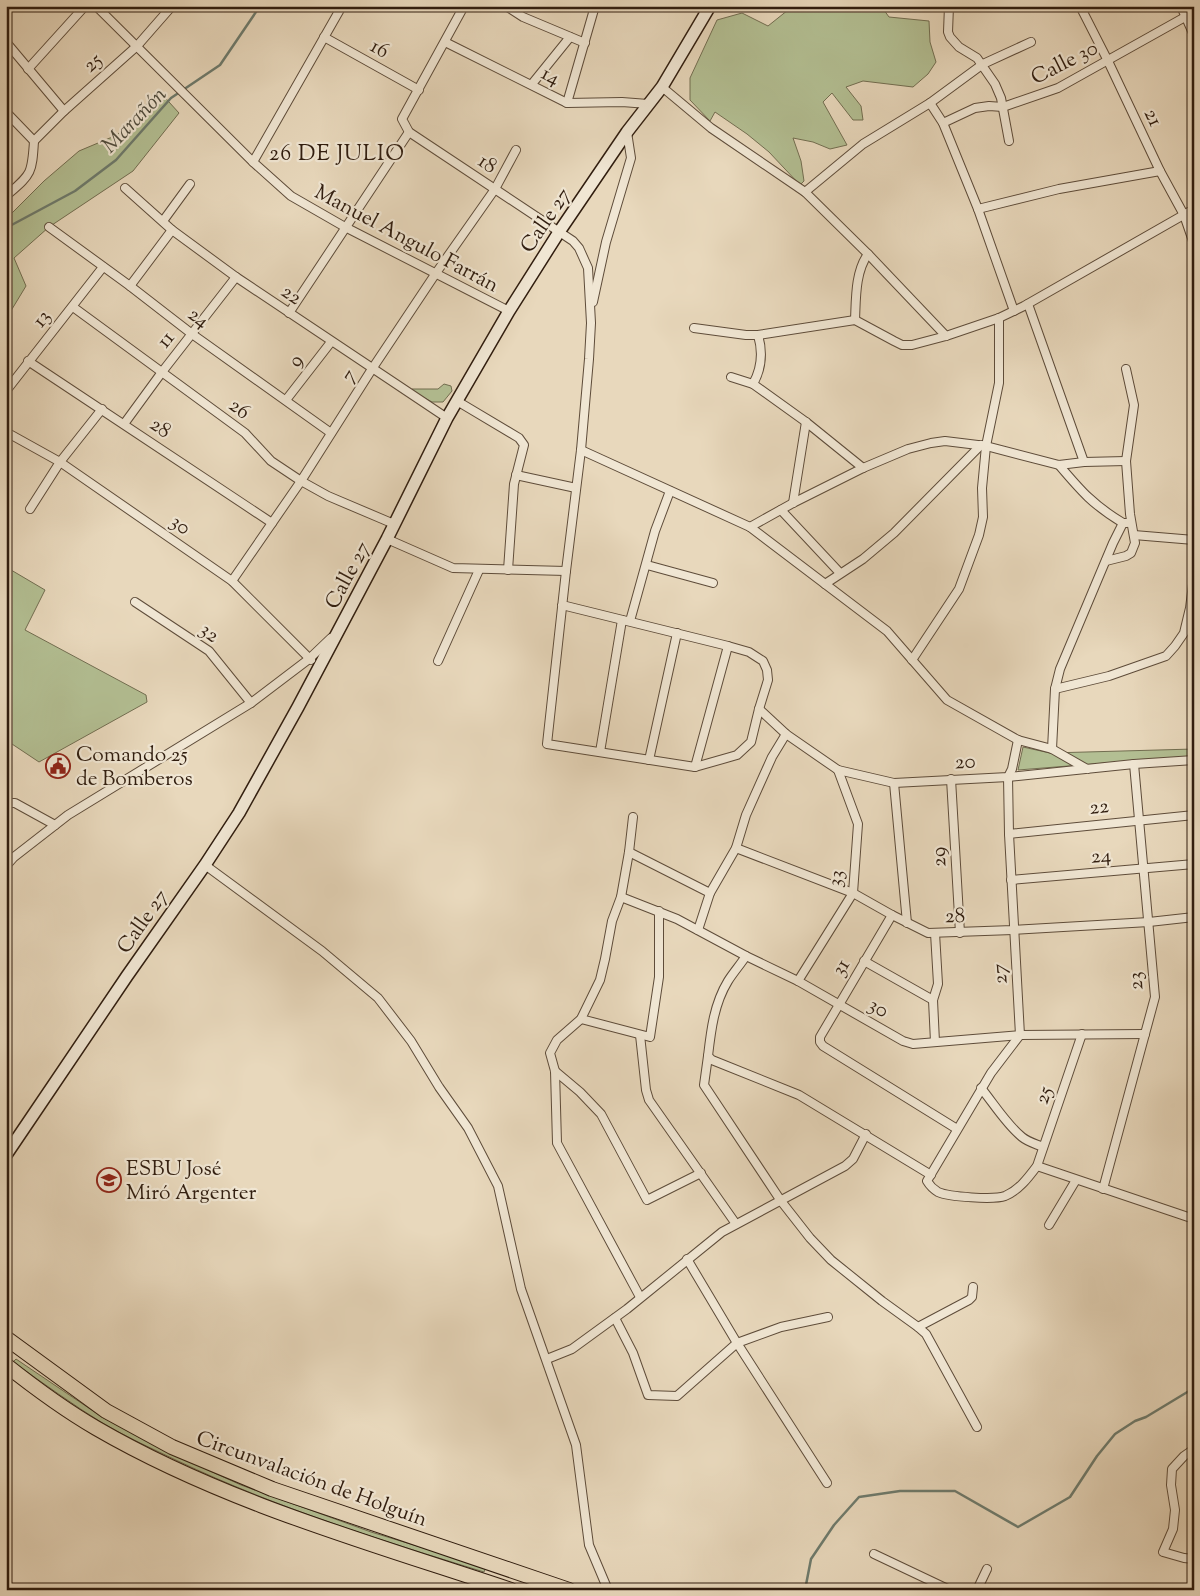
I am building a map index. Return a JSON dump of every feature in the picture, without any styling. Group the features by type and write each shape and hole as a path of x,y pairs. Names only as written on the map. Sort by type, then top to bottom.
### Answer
{"highway":[{"name":"Circunvalación de Holguín","path":"6,1338 106,1411 172,1447 272,1489 569,1590"},
{"name":"Circunvalación de Holguín","path":"6,1365 30,1384 96,1428 165,1464 266,1508 511,1590"}],"main road":[{"name":"Calle 27","path":"6,1155 239,813 387,538 447,418 509,311 559,232 627,132 662,87 710,6"}],"street":[{"path":"28,69 85,6"},
{"name":"Manuel Angulo Farrán","path":"96,6 253,162 291,196 346,227 509,311"},
{"name":"25","path":"34,141 64,110 136,46 172,6"},
{"path":"253,162 342,6"},
{"path":"419,90 464,6"},
{"path":"506,6 523,17 585,43"},
{"path":"567,103 595,6"},
{"path":"949,6 948,32 950,37 953,42 983,64 995,84 1003,107 1009,140"},
{"name":"21","path":"1080,6 1160,171 1184,215 1194,244"},
{"path":"1188,11 1194,33"},
{"name":"Calle 30","path":"943,123 975,108 1003,107 1058,88 1188,11"},
{"name":"16","path":"324,36 419,90"},
{"path":"532,84 570,37"},
{"path":"6,42 64,110"},
{"name":"14","path":"445,42 567,103 622,102 648,104"},
{"path":"805,192 863,144 930,103 983,64 1031,42"},
{"path":"662,87 711,128 805,192 868,254 946,336"},
{"name":"18","path":"419,90 402,120 409,132 573,241 579,248 586,263 590,312"},
{"path":"930,103 943,123 978,210 1014,311"},
{"path":"6,112 34,141 32,166 27,178 6,196"},
{"path":"289,313 409,132"},
{"path":"562,605 728,646 749,652 762,661 767,670 768,680 751,742 746,749 737,755 695,767 547,744 562,605 581,450 589,359 590,312 606,242 631,158 627,132"},
{"name":"7","path":"232,581 301,481 331,432 436,273 495,189 516,150"},
{"path":"978,210 1058,189 1160,171"},
{"path":"163,221 190,184"},
{"name":"22","path":"125,188 172,230 236,277 447,418"},
{"path":"694,328 758,335 855,320 902,345 912,345 946,336 1014,311 1194,209"},
{"name":"24","path":"49,227 192,334 331,432"},
{"path":"130,286 172,230"},
{"path":"855,320 857,285 864,259 868,254"},
{"name":"13","path":"6,392 28,361 103,267"},
{"name":"11","path":"124,424 236,277"},
{"path":"1028,304 1084,462"},
{"name":"26","path":"73,307 245,433 271,461 328,496 394,524"},
{"path":"825,584 863,559 894,533 983,446 988,438 999,383 999,318"},
{"path":"753,384 758,376 761,364 762,348 758,335"},
{"name":"9","path":"286,400 332,342"},
{"name":"28","path":"28,361 272,523"},
{"path":"1106,561 1131,553 1135,543 1126,461 1134,405 1126,369"},
{"path":"731,377 753,384 806,422 863,468"},
{"path":"457,401 519,438 524,444 514,484 508,570"},
{"path":"30,509 60,462 102,409"},
{"path":"793,503 806,422"},
{"name":"30","path":"6,432 60,462 232,581 309,659 319,666"},
{"path":"750,527 863,468 908,449 931,442 945,441 983,446 1059,465 1084,462 1126,461"},
{"path":"912,660 959,589 979,535 983,517 983,446"},
{"path":"581,450 750,527 887,632 947,700 1018,740 1052,749 1087,769"},
{"path":"1059,465 1084,495 1101,510 1123,523 1132,524"},
{"path":"516,475 576,488"},
{"path":"600,752 626,621 647,565 655,531 670,491"},
{"path":"781,510 840,573"},
{"path":"1052,749 1055,689 1060,669 1123,523"},
{"path":"1134,535 1194,540"},
{"path":"387,538 453,568 566,571"},
{"path":"647,565 713,583"},
{"path":"438,660 479,570"},
{"path":"1055,689 1109,676 1166,656 1184,633 1192,608 1194,576"},
{"name":"32","path":"134,602 210,651 251,703"},
{"path":"649,760 677,633"},
{"path":"6,866 14,856 55,825 251,703 309,659 336,634"},
{"path":"695,767 728,646"},
{"name":"20","path":"759,709 786,734 838,770 894,783 1008,777 1194,760"},
{"path":"698,930 710,894 736,848 746,815 772,757 786,734"},
{"name":"27","path":"1018,740 1012,769 1008,777 1008,834 1020,1034"},
{"name":"23","path":"1103,1188 1155,997 1134,764"},
{"name":"33","path":"798,981 853,893 858,824 838,770"},
{"name":"29","path":"951,780 960,933"},
{"path":"894,783 907,923"},
{"path":"6,803 15,803 55,825"},
{"name":"22","path":"1008,834 1194,814"},
{"path":"633,817 621,897 612,921 606,959 600,980 581,1020 557,1040 550,1053 555,1071 557,1143 640,1297"},
{"name":"28","path":"736,848 853,893 892,916 928,933 960,933 1148,922 1194,917"},
{"path":"629,852 710,894"},
{"name":"24","path":"1011,880 1194,864"},
{"path":"205,865 322,951 378,998 411,1041 439,1087 468,1128 498,1186 522,1289 576,1445 589,1545 608,1590"},
{"name":"30","path":"621,897 659,911 698,930 798,981 903,1041 913,1044 1020,1034 1145,1034"},
{"path":"581,1020 650,1037 659,977 659,911"},
{"name":"31","path":"892,916 838,1005 820,1037 820,1042 823,1046 957,1129"},
{"path":"935,933 938,984 932,1000 935,1042"},
{"path":"746,956 728,981 719,998 712,1025 704,1085 781,1201 810,1238 831,1260 926,1334 977,1427"},
{"path":"864,961 932,1000"},
{"path":"929,1178 990,1073 1020,1034"},
{"name":"25","path":"708,1056 712,1060 798,1096 866,1134 929,1178 934,1189 944,1194 992,1199 1004,1197 1013,1192 1023,1184 1037,1166 1082,1034"},
{"path":"640,1035 646,1090 649,1100 736,1224"},
{"path":"555,1071 580,1092 601,1114 647,1200 700,1173"},
{"path":"982,1088 1009,1124 1022,1137 1044,1147"},
{"path":"547,1359 572,1349 615,1318 711,1240 736,1224 848,1163 866,1134"},
{"path":"1037,1166 1194,1219"},
{"path":"1049,1225 1076,1180"},
{"path":"687,1259 737,1343 827,1483"},
{"path":"918,1327 968,1300 972,1297 973,1287"},
{"path":"615,1318 633,1353 648,1395 676,1396 737,1343 780,1327 828,1317"},
{"path":"1194,1450 1172,1469 1171,1486 1175,1510 1173,1529 1163,1552 1194,1559"},
{"path":"874,1554 950,1590"},
{"path":"976,1590 987,1569"}],"green space":[{"path":"793,6 881,6 889,17 929,21 930,42 936,62 928,74 913,87 863,81 846,87 861,106 863,120 853,120 832,93 823,102 847,145 830,149 813,142 793,138 801,161 804,181 800,185 769,152 747,134 715,112 710,121 690,100 690,78 717,20 742,13 768,26"},
{"path":"159,91 179,113 133,171 49,227 14,258 26,286 6,319 6,217 79,151 117,135"},
{"path":"444,384 451,386 452,391 443,402 432,402 411,391 412,389 438,389"},
{"path":"6,567 45,590 25,630 146,695 147,702 39,762 6,740"},
{"path":"1023,747 1050,753 1194,749 1194,756 1018,770"},
{"path":"16,1359 102,1417 175,1455 241,1485 371,1532 486,1567 484,1572 368,1535 253,1494 215,1478 122,1434 92,1417 13,1362"}],"waterway":[{"name":"Marañón","path":"6,228 75,191 116,160 171,98 220,65 260,6"},
{"path":"805,1590 811,1559 834,1525 859,1497 900,1491 955,1491 1018,1527 1070,1497 1097,1456 1115,1434 1194,1388"}],"place":[{"name":"Comando 25 de Bomberos","path":"58,766"},
{"name":"ESBU José Miró Argenter","path":"109,1180"}],"district":[{"name":"26 DE JULIO","path":"337,152"}]}
